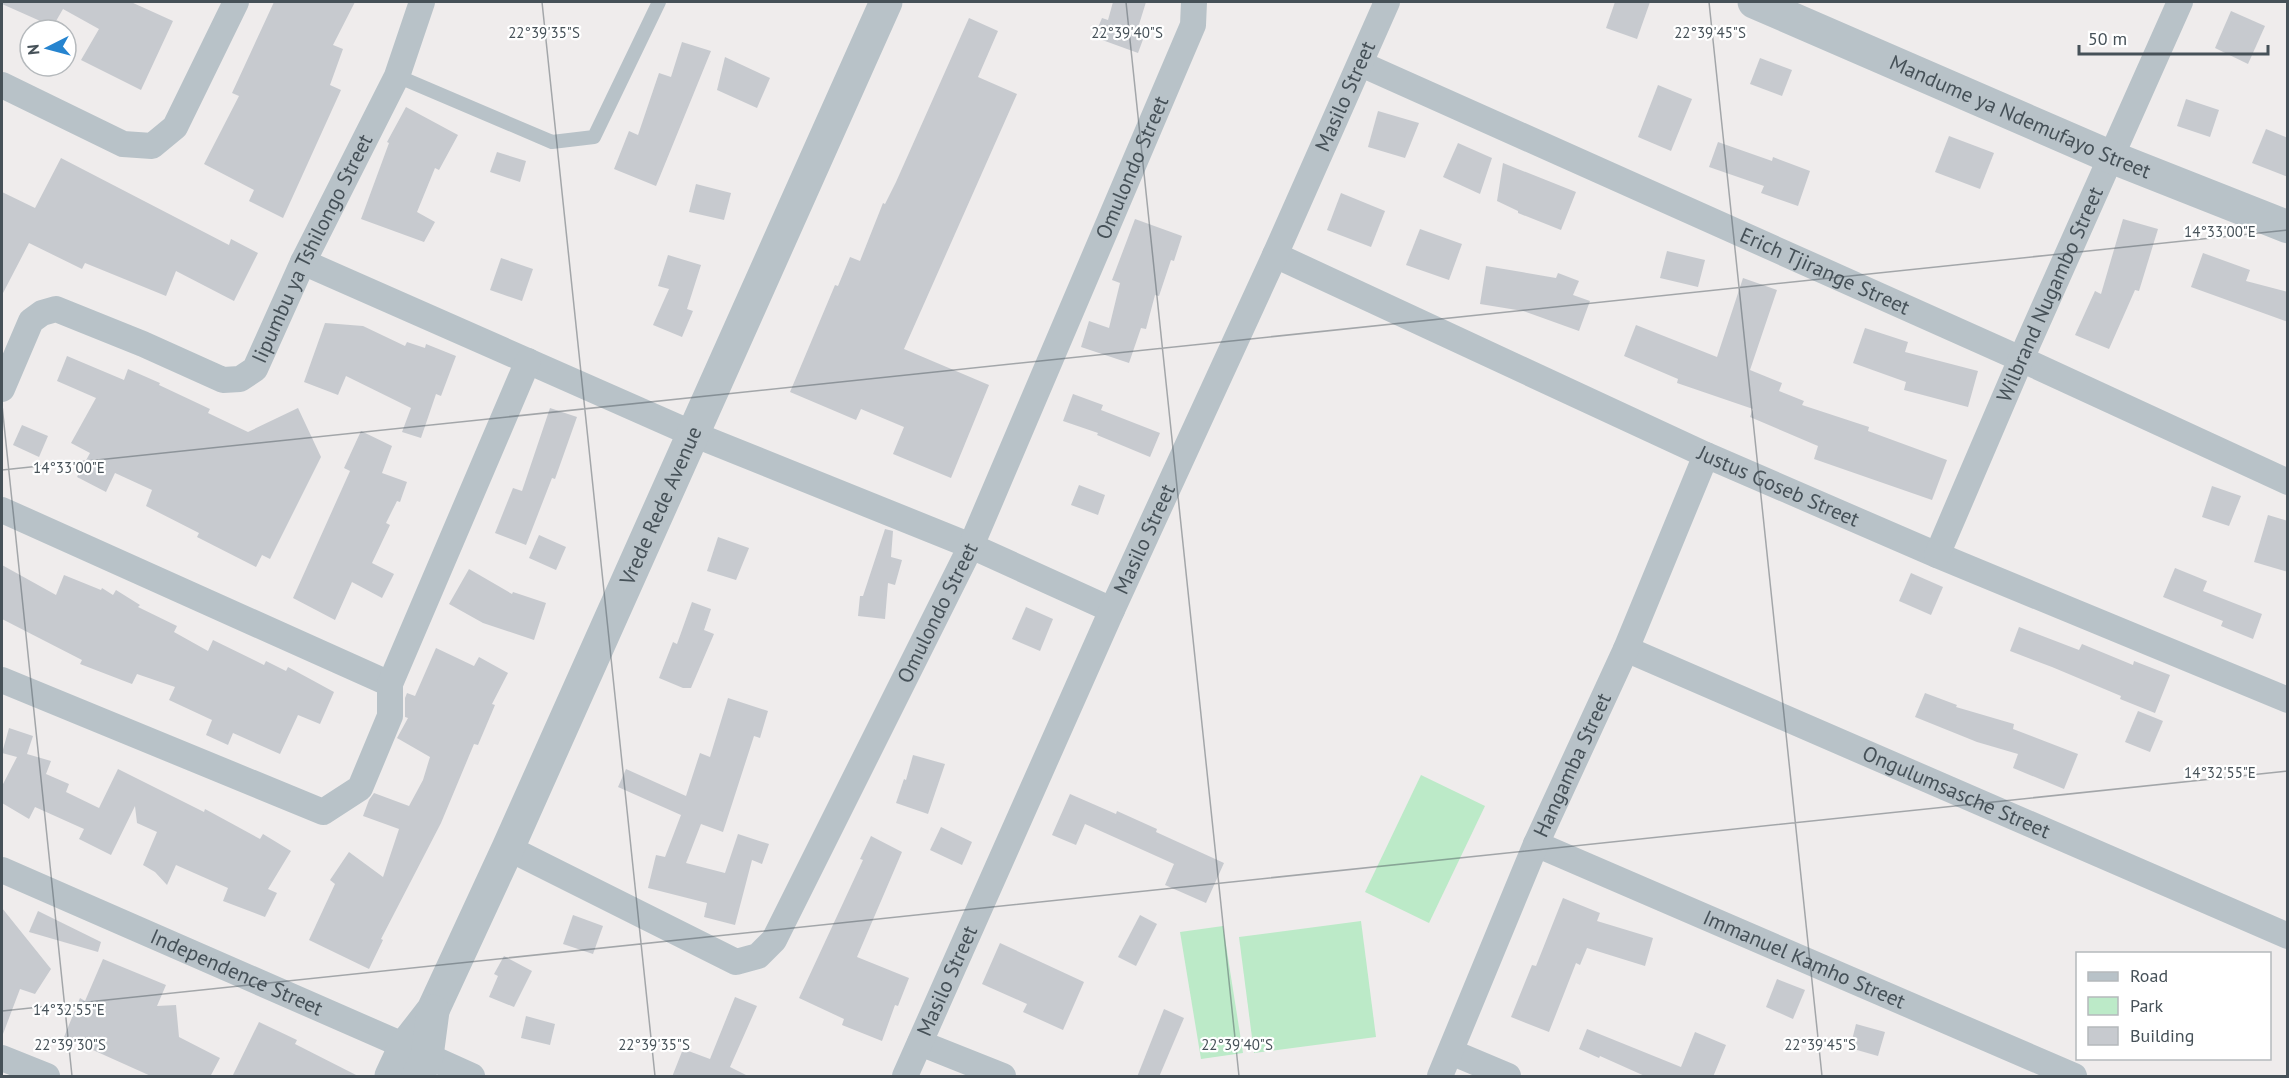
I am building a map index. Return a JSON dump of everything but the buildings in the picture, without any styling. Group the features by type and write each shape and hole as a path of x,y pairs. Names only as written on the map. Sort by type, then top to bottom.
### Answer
{"street":[{"path":"2,85 123,144 152,146 176,127 236,2"},
{"name":"Iipumbu ya Tshilongo Street","path":"2,389 31,321 42,312 56,309 224,380 240,379 255,369 303,262 397,76 422,2"},
{"name":"Vrede Rede Avenue","path":"391,1077 417,1059 433,1010 508,848 886,2"},
{"name":"Omulondo Street","path":"508,848 736,962 758,956 774,940 971,546 1193,25 1194,2"},
{"name":"Masilo Street","path":"905,1077 1112,610 1388,2"},
{"name":"Mandume ya Ndemufayo Street","path":"1754,2 2111,157 2288,227"},
{"name":"Wilbrand Nugambo Street","path":"1936,555 2180,2"},
{"name":"Erich Tjirange Street","path":"1361,64 2021,359 2288,483"},
{"name":"Justus Goseb Street","path":"1275,255 1706,454 1936,555 2288,700"},
{"path":"303,262 693,434 971,546 1112,610"},
{"path":"2,680 323,812 360,788 390,716 390,684 528,361"},
{"name":"Hangamba Street","path":"1440,1077 1536,844 1626,649 1706,454"},
{"path":"2,510 390,684"},
{"name":"Ongulumsasche Street","path":"1626,649 2288,936"},
{"name":"Immanuel Kamho Street","path":"1536,844 2074,1077"},
{"name":"Independence Street","path":"2,870 417,1059 472,1077"},
{"path":"920,1042 1003,1077"},
{"path":"1451,1052 1508,1077"},
{"path":"2,1058 47,1077"}],"lane":[{"path":"397,76 552,142 594,137 659,2"}],"green space":[{"path":"1421,775 1485,806 1429,923 1365,892"},
{"path":"1361,921 1376,1037 1254,1053 1239,937"},
{"path":"1223,926 1243,1053 1201,1059 1180,932"}]}
